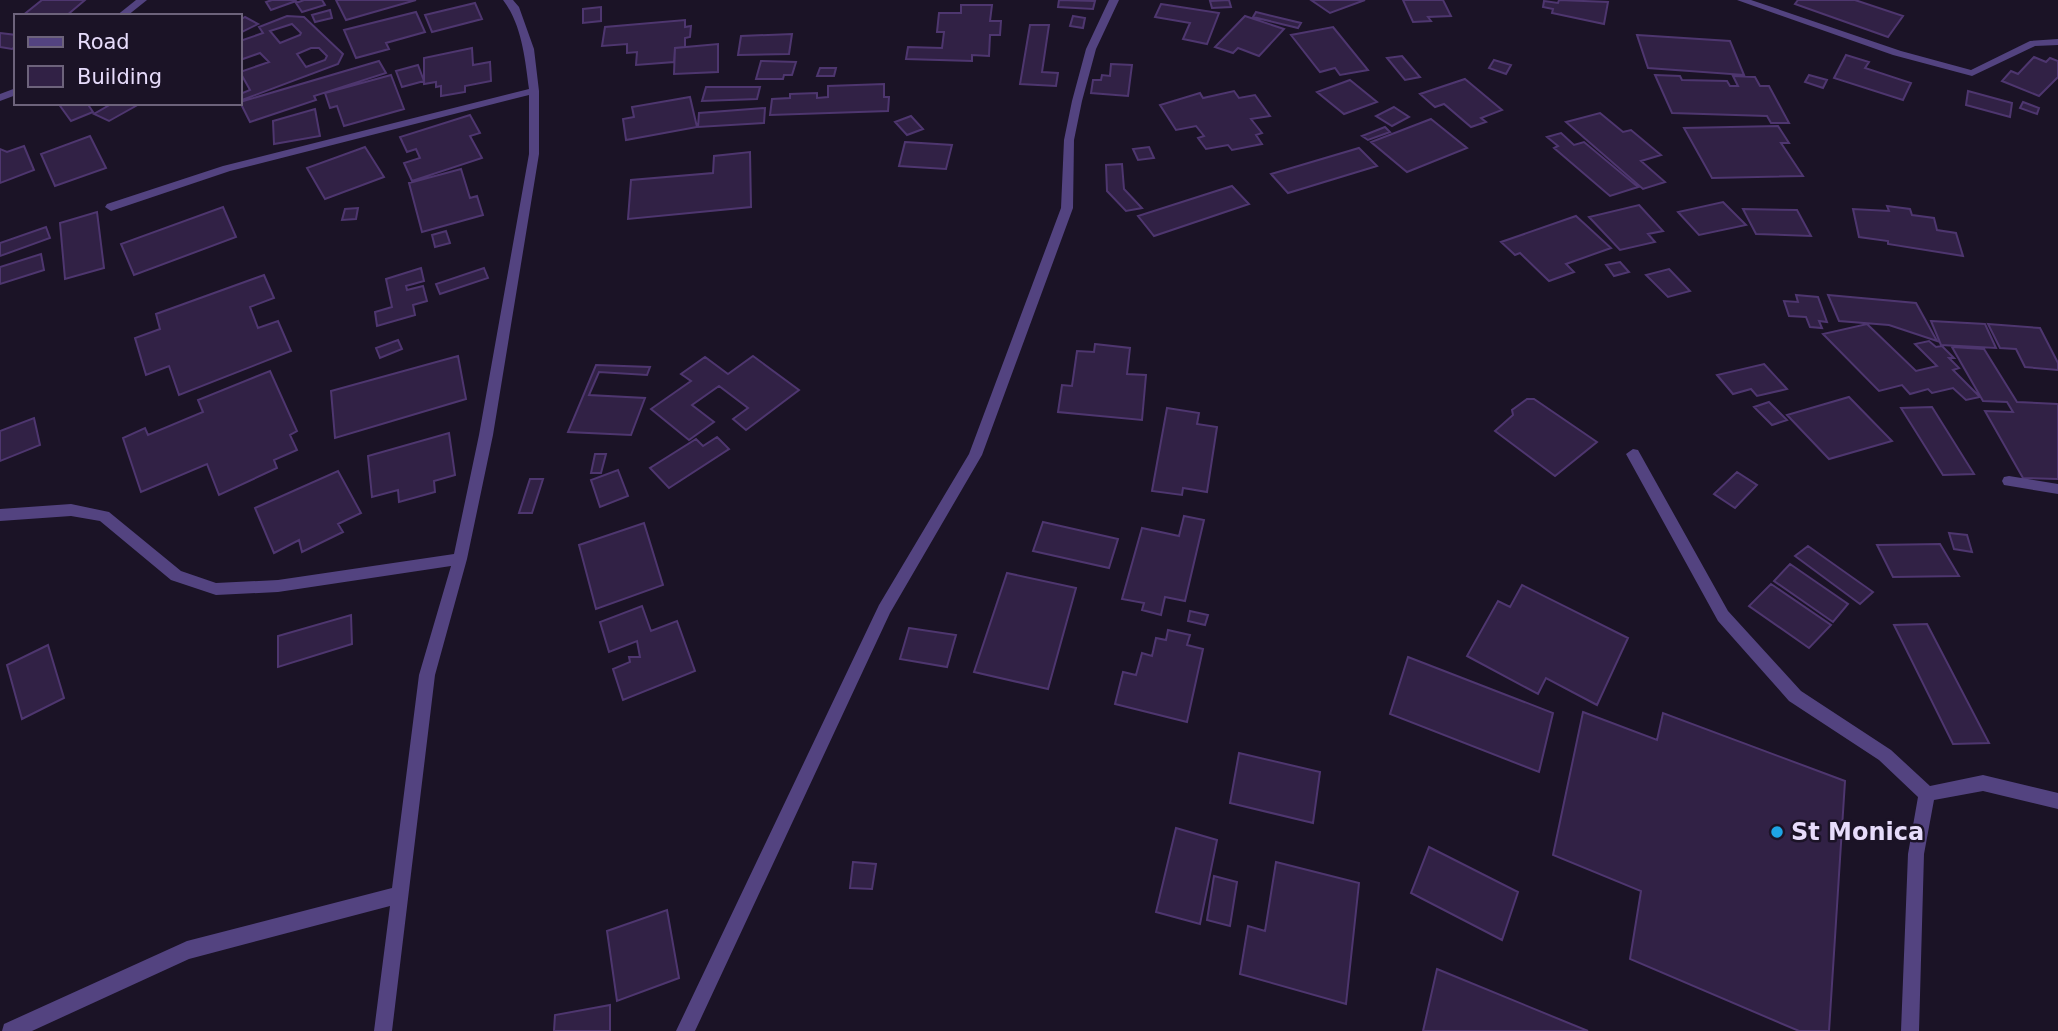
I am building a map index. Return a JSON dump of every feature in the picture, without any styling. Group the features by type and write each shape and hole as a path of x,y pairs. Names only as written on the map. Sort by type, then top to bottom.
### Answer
{"street":[{"path":"124,14 142,0"},
{"path":"383,1031 427,675 460,559 486,435 534,154 534,91 529,48 514,7 508,0"},
{"path":"685,1031 884,609 975,455 1067,208 1069,140 1077,101 1091,49 1114,0"},
{"path":"1742,0 1885,49 1972,73 2033,43 2058,42"},
{"path":"111,207 227,167 534,91"},
{"path":"1633,454 1723,615 1795,696 1885,755 1927,794"},
{"path":"2008,481 2058,489"},
{"path":"0,515 71,510 104,516 176,576 216,589 278,586 460,559"},
{"path":"1927,794 1983,783 2058,801"},
{"path":"1910,1031 1916,854 1927,794"},
{"path":"11,1031 187,950 398,895"}],"building":[{"path":"42,0 85,0 68,14 24,14"},
{"path":"322,0 325,5 302,12 296,3"},
{"path":"336,0 416,0 346,20"},
{"path":"1059,0 1095,1 1093,9 1058,7"},
{"path":"1229,0 1231,7 1212,8 1210,1"},
{"path":"1311,0 1365,0 1330,13"},
{"path":"1403,0 1443,0 1451,16 1428,17 1431,21 1413,22"},
{"path":"1559,0 1608,2 1604,24 1552,13 1553,9 1543,7 1544,1 1558,3"},
{"path":"1798,0 1855,0 1903,16 1888,37 1795,4"},
{"path":"296,1 271,10 266,2"},
{"path":"475,3 482,19 432,32 425,15"},
{"path":"1161,4 1219,13 1207,44 1183,39 1190,23 1155,17"},
{"path":"961,5 992,5 990,21 1001,21 1000,35 990,35 989,56 972,55 972,61 906,59 908,47 942,48 944,32 937,32 939,13 961,13"},
{"path":"601,7 601,21 583,23 583,9"},
{"path":"330,10 332,18 315,22 312,15"},
{"path":"416,12 425,32 386,43 389,49 356,58 344,30"},
{"path":"1256,12 1301,23 1298,28 1253,17"},
{"path":"287,16 304,17 343,54 338,64 242,100 242,93 250,90 242,71 269,62 260,53 242,59 242,40 263,33 259,27","holes":["292,24 301,33 280,43 270,31","311,48 319,48 327,56 325,60 306,67 297,54"]},
{"path":"1073,16 1085,18 1083,28 1070,26"},
{"path":"1245,16 1284,29 1259,56 1238,48 1233,53 1215,47"},
{"path":"245,17 258,24 242,32 242,19"},
{"path":"685,20 685,27 691,26 690,37 685,38 685,47 675,48 674,62 636,65 637,52 627,53 627,44 602,46 605,27"},
{"path":"1030,25 1049,25 1042,72 1058,73 1056,86 1020,84"},
{"path":"1333,27 1368,70 1340,75 1335,68 1320,72 1291,35"},
{"path":"0,33 14,35 14,48 0,47"},
{"path":"792,34 789,54 738,55 741,36"},
{"path":"1637,35 1730,41 1744,75 1648,68"},
{"path":"718,44 718,72 674,74 675,48"},
{"path":"472,48 473,65 490,62 491,81 465,86 465,92 441,96 441,86 436,87 436,82 424,84 424,58"},
{"path":"1846,55 1869,62 1865,68 1911,83 1903,100 1834,78"},
{"path":"1402,56 1420,77 1405,80 1387,58"},
{"path":"2034,57 2046,62 2050,58 2058,61 2058,77 2039,96 2002,81 2011,71 2018,74"},
{"path":"1494,60 1511,65 1506,74 1489,68"},
{"path":"379,61 386,73 314,96 316,100 250,122 242,101"},
{"path":"761,61 796,62 792,75 784,75 783,79 756,79"},
{"path":"1111,64 1132,65 1128,96 1091,93 1093,80 1101,80 1102,75 1110,76"},
{"path":"418,65 424,81 402,87 396,71"},
{"path":"820,68 836,68 834,76 817,76"},
{"path":"391,75 404,109 344,126 337,106 330,108 325,93"},
{"path":"1655,75 1680,76 1682,80 1727,81 1730,86 1738,86 1733,76 1755,77 1760,86 1769,86 1789,123 1771,123 1767,116 1672,113"},
{"path":"1809,75 1827,80 1823,88 1805,82"},
{"path":"1465,79 1502,110 1481,118 1486,122 1471,127 1444,104 1435,107 1420,94"},
{"path":"1350,80 1377,102 1344,114 1317,92"},
{"path":"884,84 884,97 889,97 888,111 770,115 772,99 790,98 790,94 817,93 817,98 828,97 828,86"},
{"path":"706,87 760,87 757,99 702,101"},
{"path":"1234,91 1239,98 1255,95 1270,116 1251,119 1262,133 1256,135 1262,144 1232,150 1228,145 1206,149 1198,138 1204,136 1196,126 1176,130 1160,105 1200,93 1203,98"},
{"path":"1968,91 2012,103 2010,117 1966,105"},
{"path":"690,97 697,127 626,140 623,119 634,117 632,107"},
{"path":"2023,102 2039,108 2037,114 2020,108"},
{"path":"59,105 88,105 93,112 71,121"},
{"path":"110,105 137,105 109,121 94,114"},
{"path":"1394,107 1409,117 1392,126 1376,116"},
{"path":"765,108 764,123 698,127 699,113"},
{"path":"315,109 320,136 274,144 273,121"},
{"path":"1600,113 1623,132 1631,130 1661,155 1641,161 1665,182 1643,189 1566,122"},
{"path":"470,115 480,133 470,136 482,158 412,181 404,163 420,158 416,149 407,152 400,137"},
{"path":"911,116 923,129 907,135 895,122"},
{"path":"1431,119 1467,148 1407,172 1371,142"},
{"path":"1778,126 1789,143 1781,143 1803,176 1712,178 1684,128"},
{"path":"1385,127 1390,132 1368,140 1362,136"},
{"path":"1561,133 1574,145 1584,142 1638,187 1610,196 1554,148 1558,146 1547,137"},
{"path":"90,136 106,168 55,186 41,154"},
{"path":"905,142 952,145 946,169 899,166"},
{"path":"24,146 34,170 0,183 0,149 7,152"},
{"path":"365,147 384,177 325,199 307,168"},
{"path":"1149,147 1154,158 1138,160 1133,149"},
{"path":"1359,148 1377,166 1288,193 1271,174"},
{"path":"750,152 751,207 628,219 631,180 713,173 714,156"},
{"path":"1122,164 1124,189 1142,208 1126,211 1107,191 1106,165"},
{"path":"461,169 470,198 477,196 483,215 422,232 409,183"},
{"path":"1232,186 1249,204 1154,236 1138,216"},
{"path":"1723,202 1746,225 1699,235 1678,212"},
{"path":"1639,205 1663,231 1648,234 1655,242 1620,250 1589,217"},
{"path":"1887,206 1910,209 1912,215 1934,218 1937,230 1956,233 1963,256 1859,237 1853,209 1889,211"},
{"path":"223,207 236,237 134,275 121,244"},
{"path":"358,208 356,219 342,220 345,209"},
{"path":"1743,209 1797,210 1811,236 1756,234"},
{"path":"97,212 104,268 65,279 60,223"},
{"path":"1576,216 1611,248 1566,264 1574,272 1549,281 1520,253 1515,255 1501,242"},
{"path":"46,227 50,238 0,256 0,243"},
{"path":"446,231 450,243 435,247 432,235"},
{"path":"41,254 44,270 0,284 0,267"},
{"path":"1620,262 1629,272 1614,276 1606,265"},
{"path":"421,268 424,281 406,286 407,290 423,286 427,301 413,305 415,315 377,326 375,312 392,307 386,279"},
{"path":"484,268 488,278 440,294 436,284"},
{"path":"1669,269 1690,291 1668,297 1646,275"},
{"path":"264,275 274,298 250,307 258,328 278,321 291,351 179,395 169,366 146,375 135,338 160,329 156,314"},
{"path":"1796,295 1818,297 1827,322 1819,321 1822,328 1810,327 1806,317 1789,316 1784,301 1798,302"},
{"path":"1828,295 1916,303 1937,341 1889,325 1839,321"},
{"path":"1931,321 1985,324 1996,348 1941,345"},
{"path":"1867,324 1916,371 1937,366 1915,344 1929,341 1936,347 1942,346 1954,358 1949,358 1959,368 1953,370 1980,397 1966,400 1953,388 1932,393 1928,389 1910,394 1902,385 1879,391 1823,334"},
{"path":"1988,324 2040,328 2058,363 2058,370 2025,367 2016,349 2000,348"},
{"path":"398,340 402,349 380,358 376,348"},
{"path":"1095,344 1130,348 1127,374 1146,375 1142,420 1058,412 1062,385 1072,386 1077,351 1094,352"},
{"path":"1952,347 1984,349 2017,402 2058,404 2058,479 2023,478 1985,411 2013,412 2007,402 1983,401"},
{"path":"458,356 466,399 335,438 331,391"},
{"path":"753,356 799,390 746,430 733,419 748,408 719,386 692,405 714,422 689,440 651,409 691,381 681,374 705,357 728,374"},
{"path":"1764,364 1787,389 1757,396 1751,389 1733,394 1717,375"},
{"path":"596,365 650,367 647,375 599,372 589,395 645,398 631,435 568,432"},
{"path":"270,371 297,431 290,435 297,450 274,460 277,468 219,495 207,464 141,492 123,438 145,428 148,435 203,412 198,400"},
{"path":"1849,397 1892,441 1829,459 1787,415"},
{"path":"1527,399 1534,399 1597,442 1555,476 1495,431 1513,415 1512,410"},
{"path":"1769,402 1787,420 1772,425 1754,407"},
{"path":"1932,407 1974,474 1943,475 1901,408"},
{"path":"1167,408 1199,413 1197,424 1217,427 1207,492 1183,488 1182,495 1152,491"},
{"path":"34,418 40,445 0,461 0,431"},
{"path":"449,433 455,475 434,481 435,492 399,502 398,490 372,497 368,456"},
{"path":"717,437 729,449 669,488 650,468 696,439 703,446"},
{"path":"595,454 606,454 601,473 591,473"},
{"path":"618,470 628,496 600,507 591,480"},
{"path":"338,471 361,513 338,524 343,532 302,552 299,540 274,553 255,508"},
{"path":"1737,472 1757,485 1735,508 1714,494"},
{"path":"530,479 543,479 532,513 519,513"},
{"path":"1184,516 1204,520 1185,601 1165,597 1161,615 1142,610 1144,603 1122,599 1142,528 1179,536"},
{"path":"1043,522 1118,539 1109,568 1033,551"},
{"path":"644,523 663,585 596,609 579,545"},
{"path":"1949,533 1967,535 1972,552 1954,549"},
{"path":"1940,544 1959,576 1893,577 1877,545"},
{"path":"1808,546 1873,592 1860,604 1795,556"},
{"path":"1790,564 1848,604 1833,622 1774,581"},
{"path":"1007,573 1076,588 1048,689 974,672"},
{"path":"1771,584 1831,625 1809,648 1749,606"},
{"path":"1522,585 1628,638 1597,705 1546,678 1538,694 1467,656 1498,601 1510,607"},
{"path":"642,606 651,631 677,621 695,671 623,700 613,669 630,662 629,657 640,657 637,641 609,652 600,622"},
{"path":"1190,611 1208,615 1205,625 1188,621"},
{"path":"351,615 352,644 278,667 278,636"},
{"path":"1927,624 1989,743 1953,744 1894,625"},
{"path":"909,628 956,635 947,667 900,659"},
{"path":"1168,630 1190,635 1187,645 1203,649 1187,722 1115,704 1123,672 1136,675 1142,653 1152,656 1156,638 1166,640"},
{"path":"48,645 64,698 22,719 7,665"},
{"path":"1408,657 1553,713 1539,772 1390,714"},
{"path":"1583,712 1657,740 1663,713 1845,781 1829,1031 1799,1031 1630,959 1641,891 1553,855"},
{"path":"1239,753 1320,772 1313,823 1230,803"},
{"path":"1176,828 1217,840 1200,924 1156,912"},
{"path":"1429,847 1518,892 1502,940 1411,893"},
{"path":"853,862 876,864 872,889 850,888"},
{"path":"1276,862 1359,883 1346,1004 1240,974 1248,926 1265,931"},
{"path":"1214,876 1237,882 1230,926 1207,920"},
{"path":"667,910 679,978 617,1001 607,931"},
{"path":"1437,969 1588,1031 1423,1031"},
{"path":"610,1005 610,1031 554,1031 555,1015"}],"place":[{"name":"St Monica","path":"1777,832"}]}
